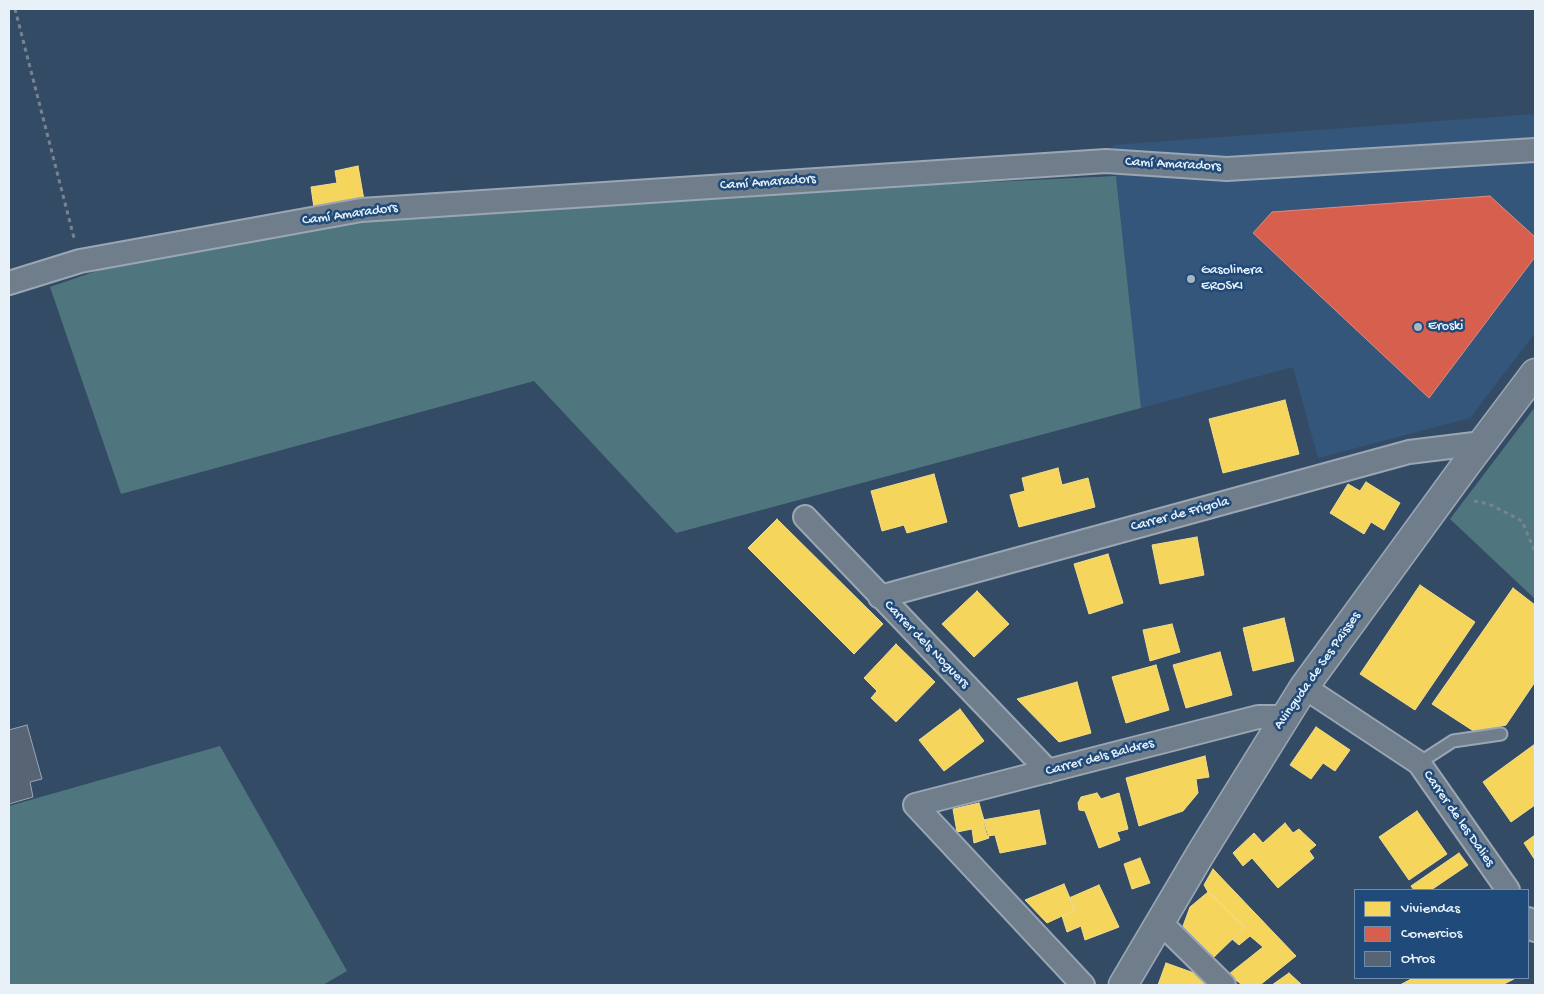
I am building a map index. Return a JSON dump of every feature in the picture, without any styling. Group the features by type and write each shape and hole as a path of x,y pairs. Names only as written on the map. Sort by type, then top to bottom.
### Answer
{"main road":[{"name":"Avinguda de Ses Païsses","path":"1123,985 1201,853 1304,687 1444,494 1535,373"}],"street":[{"name":"Camí Amaradors","path":"9,283 80,261 361,210 1106,161 1227,169 1535,150"},
{"name":"Carrer de Frigola","path":"880,597 1409,452 1482,443"},
{"name":"Carrer dels Noguers","path":"805,518 1048,772"},
{"name":"Carrer de les Dalies","path":"1304,687 1419,763 1507,889"},
{"name":"Carrer dels Baldres","path":"1082,985 915,805 1258,717 1285,717"},
{"path":"1161,923 1224,985"}],"lane":[{"path":"1419,763 1453,741 1501,734"}],"path":[{"path":"16,9 80,261"},
{"path":"1444,494 1489,504 1522,521 1535,552"}],"shaded area":[{"path":"1535,114 1535,333 1470,418 1318,458 1293,367 1141,408 1113,145"}],"green space":[{"path":"1116,176 1141,408 676,533 534,381 121,494 50,287 128,260 381,219 761,193"},
{"path":"1535,407 1535,599 1450,519"},
{"path":"220,746 347,971 323,985 9,985 9,806"}],"building: Viviendas":[{"path":"358,166 364,200 314,208 311,187 337,183 335,171"},
{"path":"1285,400 1299,454 1223,473 1209,419"},
{"path":"1058,468 1062,485 1088,478 1095,507 1019,527 1010,495 1025,491 1022,478"},
{"path":"934,474 947,522 907,533 904,525 882,531 871,491"},
{"path":"1366,482 1400,503 1384,530 1371,522 1364,534 1330,513 1348,484 1360,491"},
{"path":"777,519 883,624 854,654 748,548"},
{"path":"1197,537 1204,575 1160,584 1152,545"},
{"path":"1108,554 1123,603 1089,614 1074,564"},
{"path":"1420,585 1475,622 1415,710 1360,674"},
{"path":"1513,588 1535,605 1535,682 1506,725 1475,732 1432,704"},
{"path":"977,591 1009,624 974,657 942,624"},
{"path":"1284,618 1294,661 1253,671 1243,628"},
{"path":"1172,624 1180,652 1150,661 1143,630"},
{"path":"896,644 935,682 896,722 871,698 877,691 864,678"},
{"path":"1220,652 1232,695 1186,708 1173,665"},
{"path":"1156,665 1169,710 1126,723 1112,677"},
{"path":"1077,682 1091,733 1059,742 1017,699"},
{"path":"960,709 984,741 944,771 919,740"},
{"path":"1316,727 1350,750 1335,771 1323,763 1311,779 1290,765"},
{"path":"1535,744 1535,805 1511,822 1483,782"},
{"path":"1205,756 1209,777 1196,779 1198,793 1183,811 1139,826 1126,778"},
{"path":"1097,793 1101,799 1119,793 1128,829 1117,832 1120,840 1099,848 1085,811 1079,810 1078,803 1081,797"},
{"path":"979,803 989,838 974,843 972,829 957,832 953,809"},
{"path":"1039,810 1046,844 1000,853 995,835 987,836 983,820"},
{"path":"1417,811 1447,854 1409,880 1379,837"},
{"path":"1285,823 1293,833 1299,829 1316,845 1309,851 1314,858 1278,888 1252,858 1243,866 1233,853 1254,833 1263,843"},
{"path":"1535,835 1535,860 1524,843"},
{"path":"1459,853 1468,865 1432,889 1413,889 1411,886"},
{"path":"1140,858 1150,883 1132,889 1124,864"},
{"path":"1213,869 1296,956 1260,985 1242,985 1229,974 1263,947 1250,936 1239,945 1232,939 1245,927 1208,892 1204,885"},
{"path":"1064,884 1075,910 1047,923 1025,900"},
{"path":"1099,885 1119,927 1085,940 1081,926 1067,932 1062,916 1075,910 1069,898"},
{"path":"1208,892 1245,927 1214,957 1183,926 1190,907"},
{"path":"1166,963 1208,978 1215,985 1158,985"},
{"path":"1289,973 1302,985 1272,985"},
{"path":"1411,979 1514,979 1502,985 1400,985"}],"building: Comercios":[{"name":"Eroski","path":"1490,196 1535,237 1535,257 1429,398 1253,233 1272,212"}],"building: Otros":[{"path":"27,725 42,779 30,782 33,797 9,804 9,730"}],"place":[{"name":"Gasolinera EROSKI","path":"1191,279"},
{"name":"Eroski","path":"1418,327"}]}
